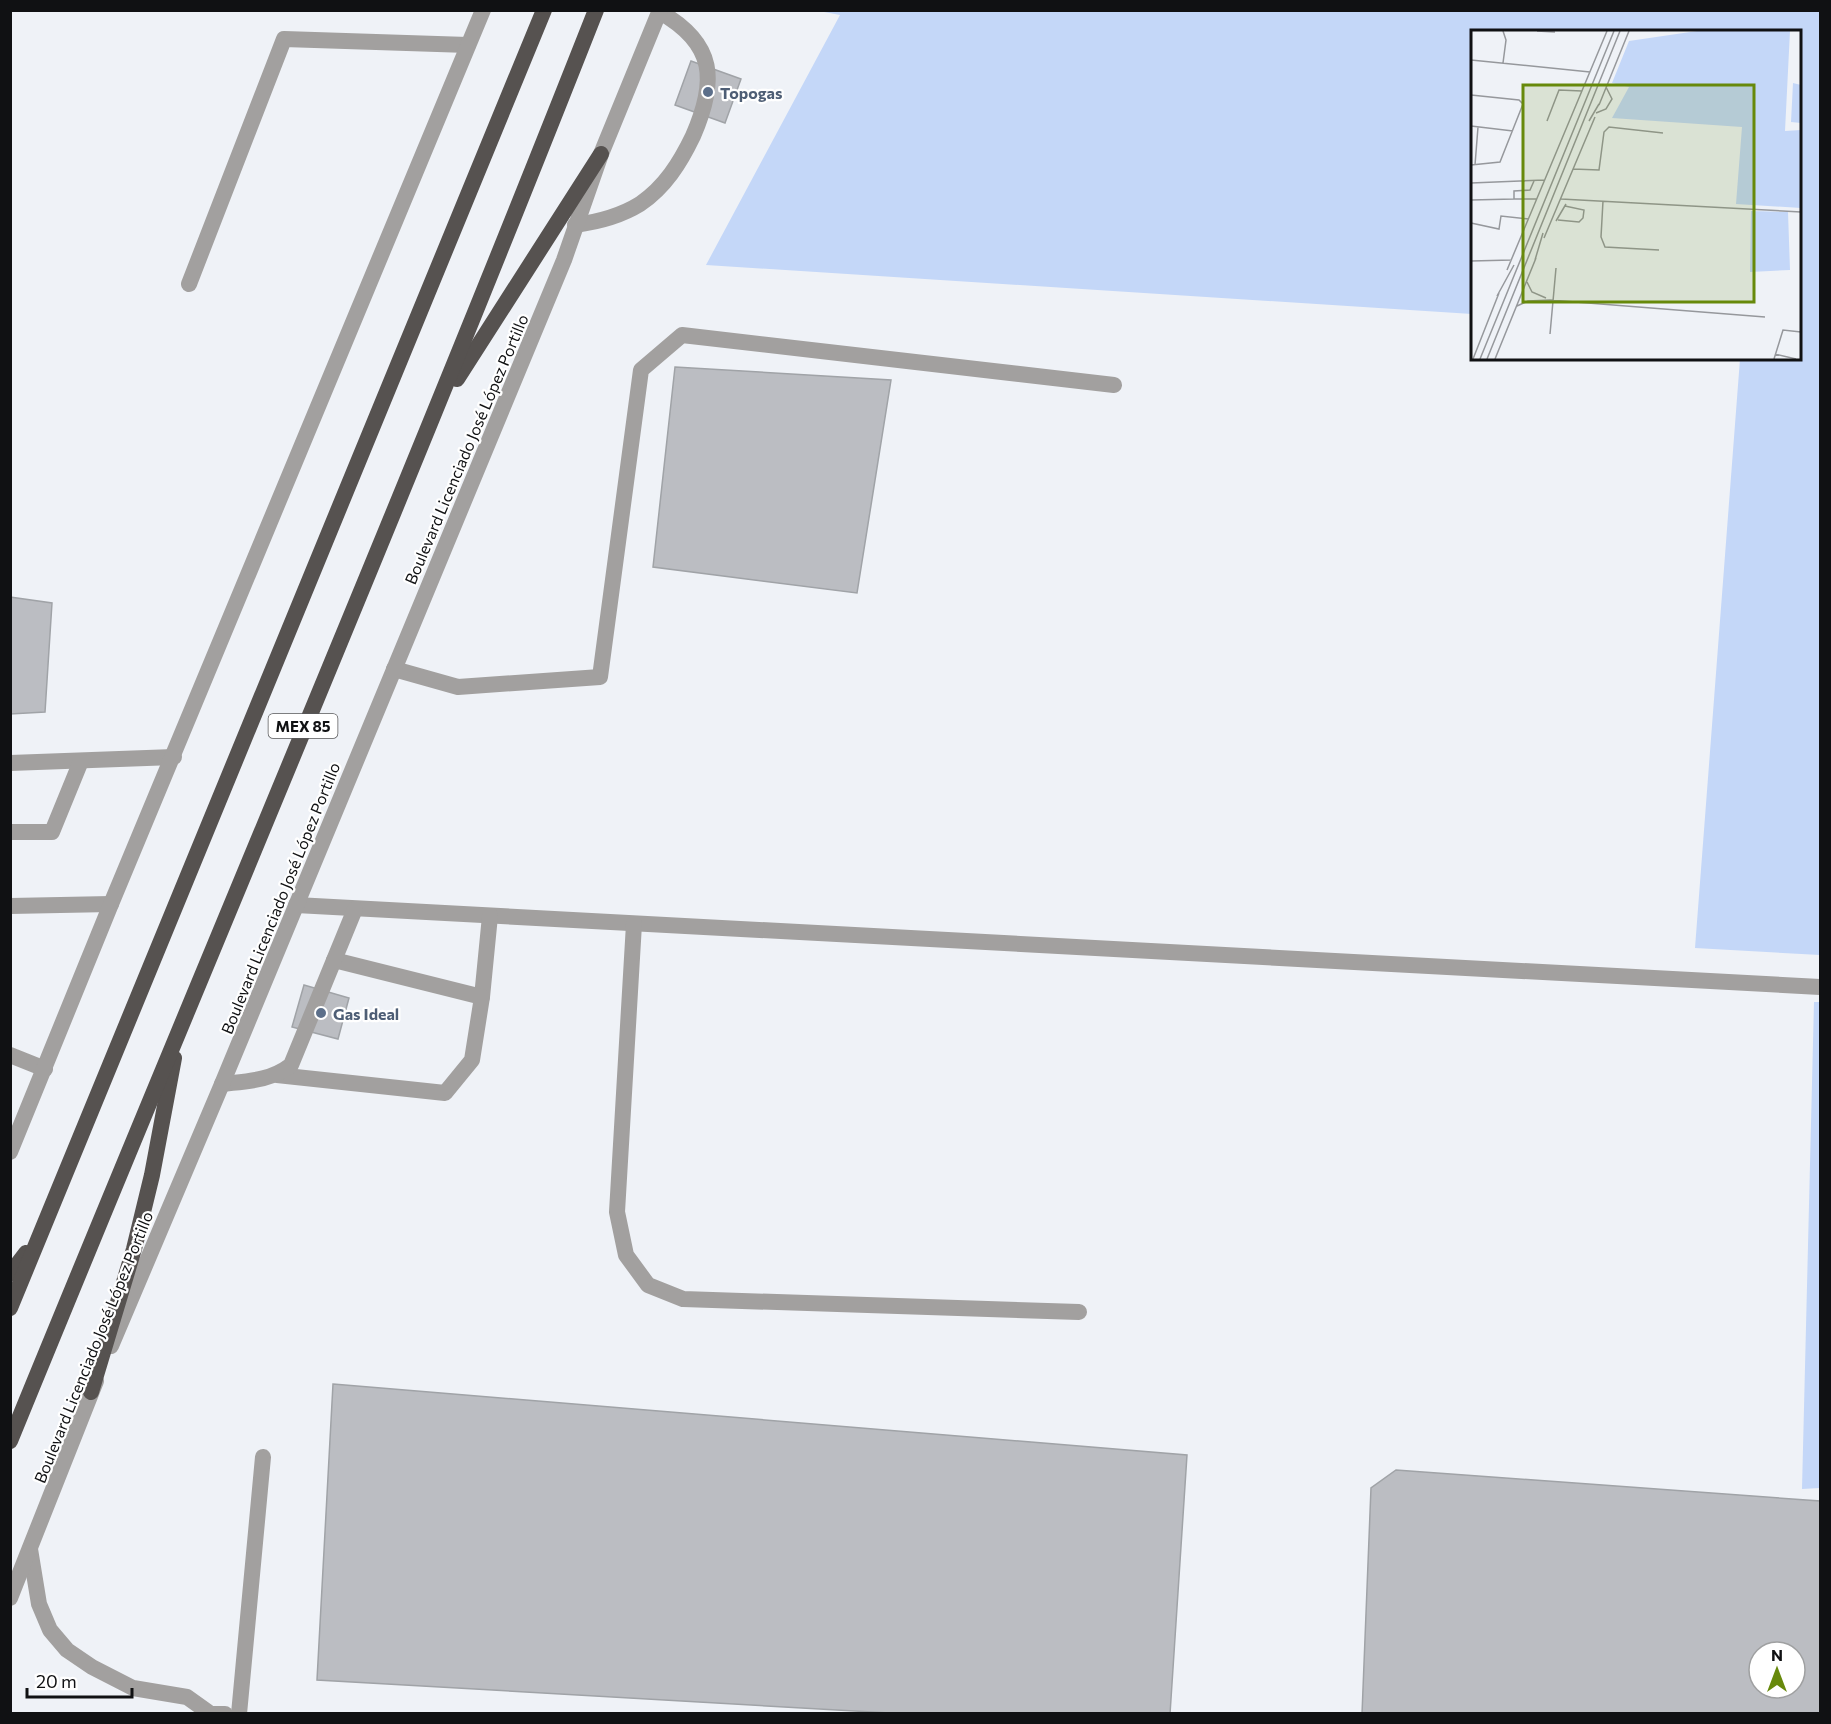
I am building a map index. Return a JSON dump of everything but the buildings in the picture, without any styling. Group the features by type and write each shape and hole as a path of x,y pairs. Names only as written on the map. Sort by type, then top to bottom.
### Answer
{"highway":[{"name":"MEX 85","path":"10,1308 235,769 544,10"},
{"name":"MEX 85","path":"10,1441 433,415 596,10"},
{"path":"433,415 601,154"},
{"path":"91,1392 134,1249 164,1118 180,1025"},
{"path":"10,1274 40,1236"}],"street":[{"path":"10,1152 483,10"},
{"path":"575,225 598,222 620,214 657,190 684,156 705,107 708,80 706,63 700,49 690,34 660,11"},
{"name":"Boulevard Licenciado José López Portillo","path":"10,1598 91,1392 222,1084 560,271 601,154 660,11"},
{"path":"189,284 284,39 468,45"},
{"path":"394,669 458,687 600,677 641,370 682,335 1114,385"},
{"path":"10,763 174,757"},
{"path":"10,832 52,832 81,761"},
{"path":"10,906 111,904"},
{"path":"296,906 1821,987"},
{"path":"277,1075 291,1065 355,909"},
{"path":"222,1084 277,1075 445,1093 472,1060 482,997 490,916"},
{"path":"634,924 617,1212 626,1255 648,1285 683,1299 1079,1312"},
{"path":"334,960 482,997"},
{"path":"10,1055 45,1069"},
{"path":"239,1713 263,1457"},
{"path":"30,1549 32,1577 39,1604 50,1630 67,1650 92,1667 133,1688 187,1697 213,1713"}],"shaded area":[{"path":"819,11 1820,11 1820,955 1695,948 1740,360 1801,360 1801,30 1471,30 1471,314 706,265 840,15"},
{"path":"1814,1002 1820,1002 1820,1488 1802,1489"}],"place":[{"name":"Topogas","path":"708,92"},
{"name":"Gas Ideal","path":"321,1013"}]}
